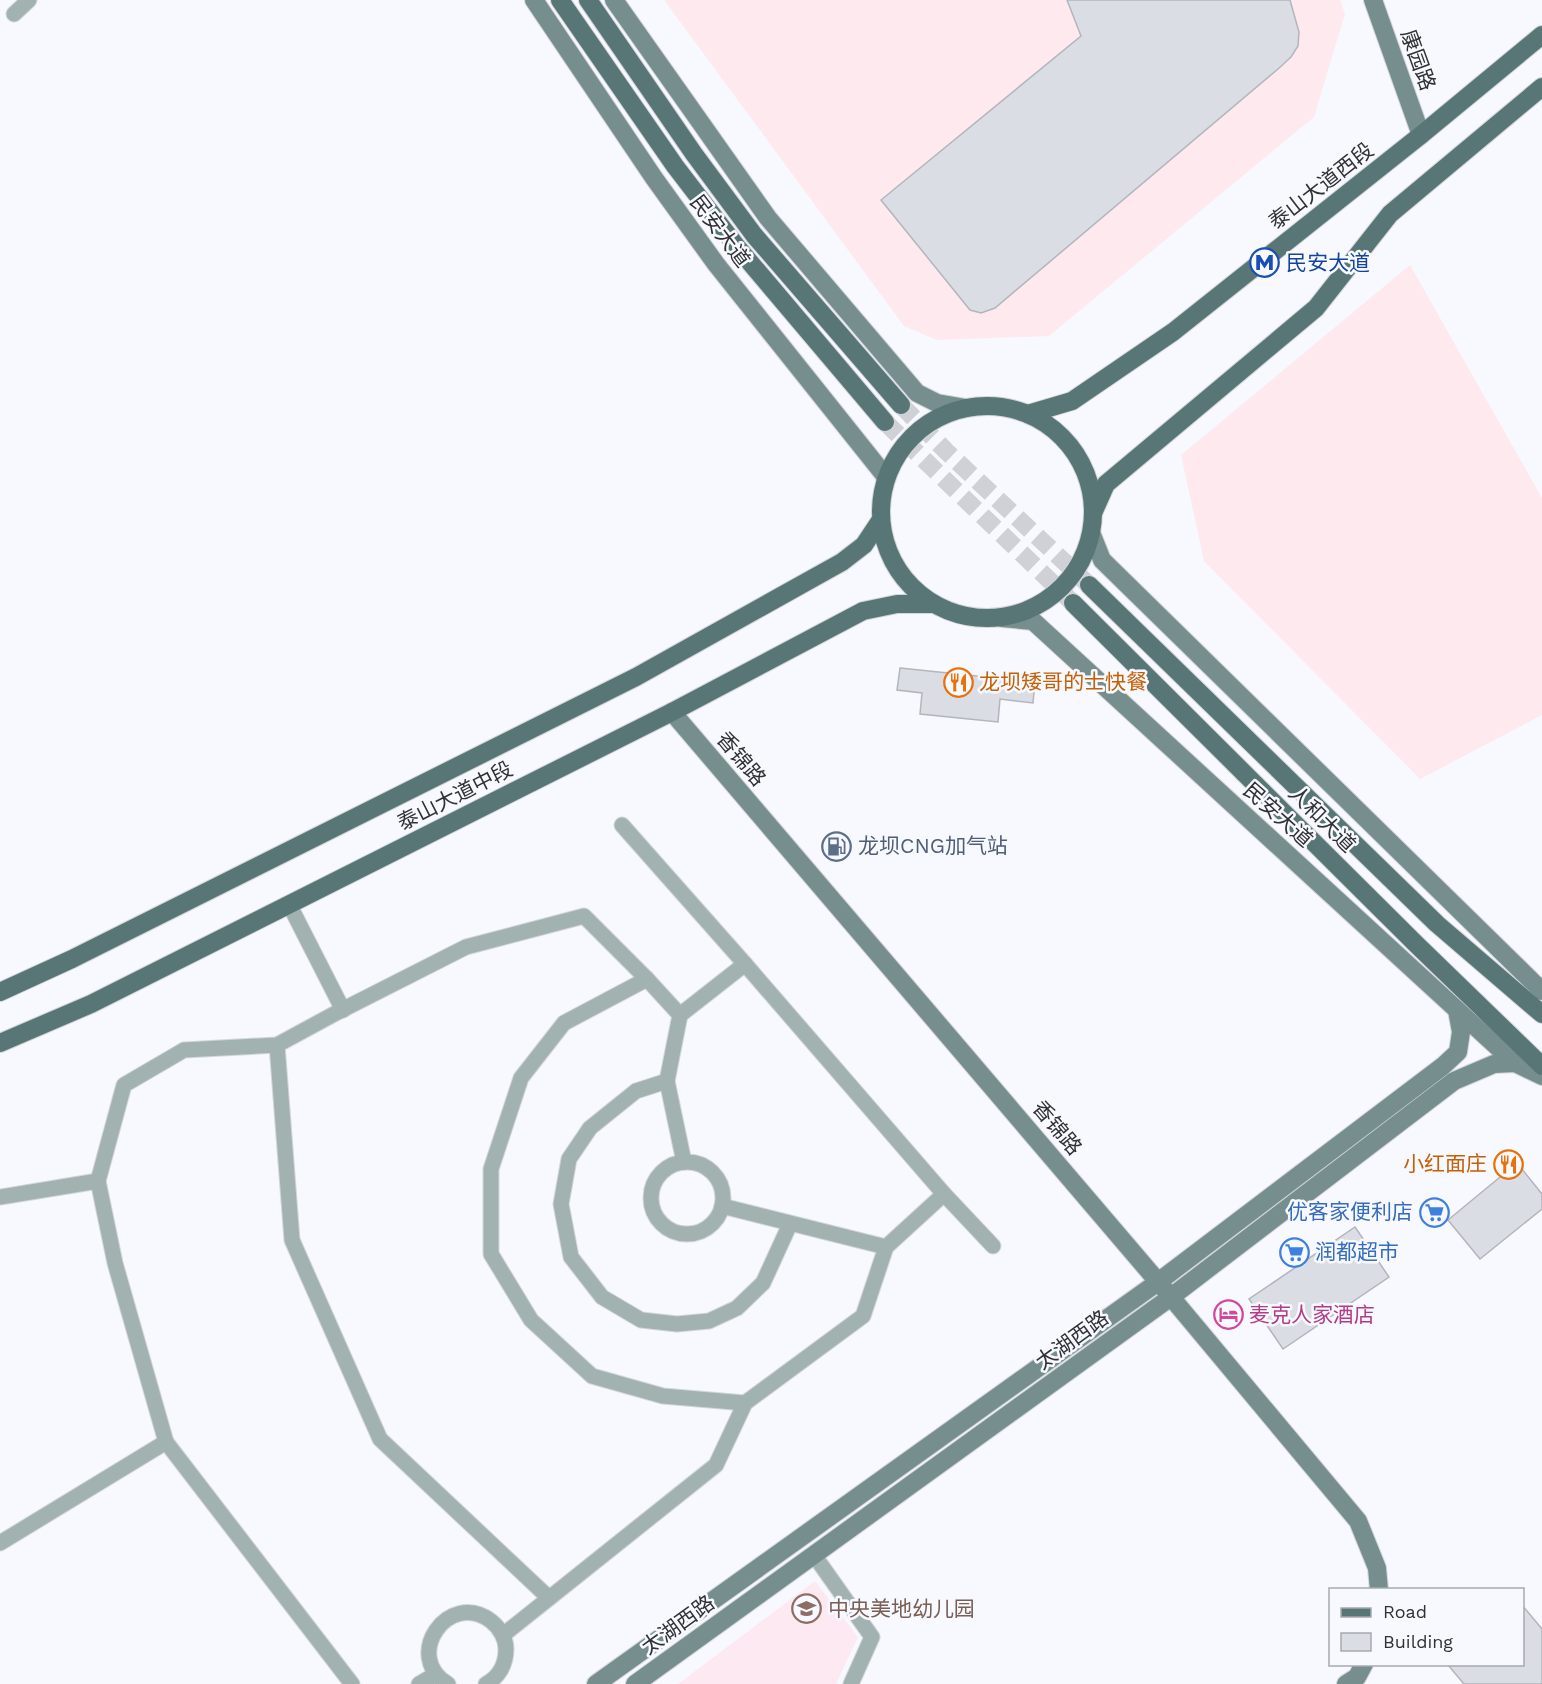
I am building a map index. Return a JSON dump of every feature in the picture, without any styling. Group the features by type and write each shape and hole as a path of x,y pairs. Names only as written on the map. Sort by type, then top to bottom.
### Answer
{"main road":[{"name":"民安大道","path":"534,0 709,255 886,477"},
{"name":"民安大道","path":"560,0 682,175 737,247 885,422"},
{"name":"民安大道","path":"588,0 694,154 754,235 901,405"},
{"path":"614,0 768,219 917,393 937,403 966,408"},
{"name":"康园路","path":"1372,0 1421,135"},
{"name":"泰山大道西段","path":"1028,414 1072,401 1173,332 1421,135 1542,35"},
{"path":"1093,513 1106,483 1316,308 1390,214 1542,87"},
{"path":"998,406 1028,414 1055,430 1078,457 1091,490 1092,535 1084,557 1072,577 1036,606 1002,618 966,617 932,604 905,581 893,563 884,544 880,521 880,499 895,457 926,425 945,414 966,408 998,406"},
{"name":"泰山大道中段","path":"0,992 72,960 636,677 842,562 864,545 880,521"},
{"path":"1092,535 1102,560 1534,977 1542,991"},
{"name":"人和大道","path":"1089,585 1437,924 1542,1014"},
{"name":"人和大道","path":"1073,603 1542,1066"},
{"name":"泰山大道中段","path":"0,1043 91,1004 672,712 863,611 897,604 932,604"},
{"name":"民安大道","path":"1002,618 1033,621 1515,1063"},
{"name":"香锦路","path":"672,712 1171,1297 1358,1521 1377,1568 1378,1588"},
{"name":"太湖西路","path":"596,1684 1158,1282 1443,1066 1458,1052 1461,1032 1457,1010"},
{"path":"1515,1063 1542,1077"},
{"name":"太湖西路","path":"634,1684 1171,1297 1454,1081 1494,1064 1515,1063"},
{"path":"1346,1684 1357,1677 1363,1666"}],"street":[{"path":"14,14 29,0"},
{"path":"622,825 944,1194 993,1246"},
{"path":"289,904 342,1010"},
{"path":"352,1684 166,1442 115,1263 98,1181 124,1085 184,1050 277,1045 465,947 584,916 680,1015"},
{"path":"684,1162 667,1081 680,1015 745,964"},
{"path":"647,979 564,1023 521,1078 491,1169 491,1254 531,1320 592,1376 663,1396 745,1403"},
{"path":"277,1045 292,1240 380,1439 549,1598"},
{"path":"667,1081 636,1091 599,1120 590,1128 569,1159 561,1204 571,1257 602,1297 641,1320 677,1324 709,1321 737,1308 762,1283 790,1224"},
{"path":"684,1162 706,1167 714,1174 723,1195 718,1217 701,1231 690,1233 680,1233 669,1229 654,1213 652,1202 652,1191 656,1180 673,1165 684,1162"},
{"path":"0,1197 98,1181"},
{"path":"503,1635 716,1465 745,1403 863,1316 886,1247 944,1194"},
{"path":"722,1206 886,1247"},
{"path":"0,1543 166,1442"},
{"path":"814,1555 872,1637 851,1684"},
{"path":"419,1684 442,1679 430,1662 429,1649 431,1637 438,1626 448,1618 460,1613 473,1613 495,1624 503,1635 506,1647 505,1678 492,1680 486,1684"}],"shaded area":[{"path":"664,0 1340,0 1345,14 1314,117 1049,336 937,340 904,326"},
{"path":"1410,265 1542,498 1542,715 1420,779 1204,561 1181,455"},
{"name":"中央美地幼儿园","path":"815,1581 858,1637 836,1684 678,1684"}],"building":[{"path":"1067,0 1290,0 1299,32 1298,46 1291,57 1278,69 995,308 981,313 970,310 881,200 1081,36"},
{"path":"900,668 1035,682 1033,703 1000,699 998,722 920,714 922,693 897,690"},
{"path":"1517,1163 1542,1194 1542,1209 1480,1259 1448,1220"},
{"path":"1355,1227 1389,1277 1283,1349 1249,1299"},
{"path":"1524,1607 1542,1629 1542,1684 1464,1684 1449,1666 1524,1666"}],"tunnel":[{"path":"901,405 947,452 1089,585"},
{"path":"885,422 1073,603"}],"place":[{"name":"民安大道","path":"1265,263"},
{"name":"龙坝矮哥的士快餐","path":"958,682"},
{"name":"龙坝CNG加气站","path":"837,846"},
{"name":"小红面庄","path":"1508,1164"},
{"name":"优客家便利店","path":"1434,1212"},
{"name":"润都超市","path":"1294,1252"},
{"name":"麦克人家酒店","path":"1228,1315"},
{"name":"中央美地幼儿园","path":"807,1609"}]}
